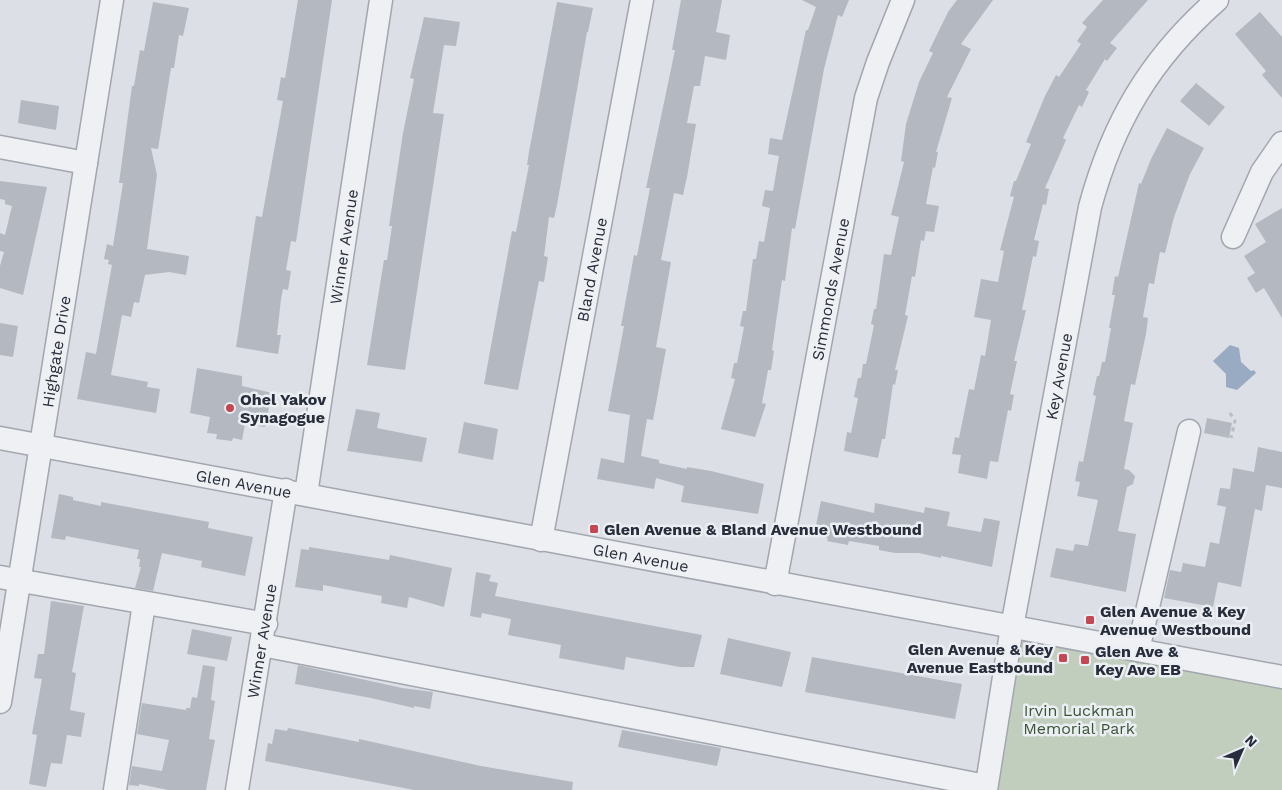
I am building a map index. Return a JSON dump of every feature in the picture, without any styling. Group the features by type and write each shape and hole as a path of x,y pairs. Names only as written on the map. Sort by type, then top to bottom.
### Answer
{"street":[{"name":"Highgate Drive","path":"0,702 10,579 40,446 112,0"},
{"name":"Winner Avenue","path":"237,790 266,624 296,492 381,0"},
{"name":"Bland Avenue","path":"541,540 642,0"},
{"name":"Simmonds Avenue","path":"775,584 866,98 903,0"},
{"name":"Key Avenue","path":"986,788 1012,626 1090,208 1098,177 1120,122 1138,91 1161,58 1190,24 1216,0"},
{"path":"1233,237 1262,172 1282,143"},
{"path":"0,147 86,163"},
{"path":"1138,650 1189,431"},
{"name":"Glen Avenue","path":"0,438 1282,677"},
{"path":"10,579 266,624"},
{"path":"115,790 144,604"},
{"path":"262,645 986,788"}],"path":[{"path":"1230,413 1235,420 1231,438"}],"green space":[{"name":"Irvin Luckman Memorial Park","path":"1019,637 1282,686 1282,790 995,790"}],"water":[{"path":"1230,345 1239,348 1241,362 1256,373 1237,390 1226,387 1226,374 1213,361"}],"building":[{"path":"298,0 332,0 296,242 291,241 286,270 291,271 288,290 283,289 281,299 277,335 281,335 278,354 236,347 256,216 262,217 283,101 277,100 281,77 285,78"},
{"path":"681,0 722,0 716,32 730,35 726,60 705,56 700,86 694,86 687,123 696,124 687,177 683,195 674,193 661,260 671,262 656,347 666,349 653,420 647,419 641,456 659,460 659,463 687,469 687,467 711,471 764,484 758,514 681,502 684,486 656,478 654,489 597,479 601,458 624,463 630,415 608,411 624,326 621,326 634,255 637,256 650,188 646,188 675,50 672,50"},
{"path":"802,0 849,0 842,17 838,15 824,69 795,229 792,228 785,281 782,280 771,370 768,370 762,403 766,404 755,437 721,429 735,379 731,378 734,363 737,363 744,327 740,326 743,311 746,311 753,259 756,259 759,241 764,242 770,208 762,206 765,190 773,191 779,156 768,154 770,138 782,140 806,30 808,30 816,7"},
{"path":"957,0 993,0 961,44 971,49 947,97 952,98 936,152 938,152 935,168 933,167 926,204 939,206 934,232 926,231 924,241 921,240 915,277 912,276 905,315 908,316 895,370 898,370 895,385 893,384 885,439 882,439 878,458 844,451 847,432 851,433 858,398 854,397 858,378 861,378 863,364 866,364 874,325 871,324 874,309 876,309 884,254 891,255 899,217 891,215 904,162 901,161 906,124 919,82 933,53 929,51 948,12"},
{"path":"1103,0 1148,0 1110,43 1117,48 1107,61 1105,59 1086,90 1089,92 1082,107 1079,105 1063,138 1066,140 1045,188 1049,189 1046,205 1043,204 1034,240 1039,241 1036,257 1033,256 1022,310 1026,310 1014,361 1017,361 1010,394 1014,395 1011,411 1008,410 998,462 990,461 987,479 958,473 961,455 952,454 955,437 959,438 969,389 974,390 981,355 985,356 991,320 974,317 981,279 998,282 1004,251 1000,250 1014,197 1010,196 1014,181 1016,181 1031,144 1026,142 1056,75 1059,77 1081,44 1077,41 1087,27 1082,23"},
{"path":"153,2 189,8 183,36 179,35 174,68 171,68 158,149 151,148 157,175 147,249 189,256 186,275 169,272 145,275 139,303 134,302 131,317 122,315 111,375 148,382 147,387 160,389 156,413 77,399 86,352 96,354 112,265 108,264 109,260 104,259 107,244 113,246 123,183 119,183 132,86 134,86 140,50 144,51"},
{"path":"557,2 593,8 587,32 557,205 554,218 549,217 544,256 548,257 544,282 539,281 518,390 484,384 512,231 516,232 529,165 527,165 529,152"},
{"path":"1260,12 1282,37 1282,98 1262,75 1266,71 1235,34"},
{"path":"424,17 460,22 456,46 444,45 433,113 444,114 405,370 367,365 384,260 387,260 392,226 389,226 403,133 414,79 410,78"},
{"path":"1196,83 1225,107 1209,126 1180,101"},
{"path":"21,100 59,106 56,130 18,123"},
{"path":"1167,128 1204,148 1190,174 1174,217 1165,253 1160,252 1154,284 1149,283 1143,317 1148,318 1146,334 1135,385 1131,384 1124,421 1133,423 1124,469 1129,470 1135,476 1133,484 1127,487 1118,531 1136,534 1126,592 1050,577 1056,548 1073,551 1075,544 1088,546 1098,500 1077,496 1080,482 1075,481 1079,461 1083,462 1096,396 1093,395 1097,376 1099,376 1102,362 1105,362 1115,295 1112,295 1115,276 1118,277 1139,183 1141,184"},
{"path":"0,181 47,187 23,295 0,288 0,266 4,252 0,251 0,233 5,235 12,206 5,204 5,200 0,199"},
{"path":"1282,208 1282,318 1264,288 1256,293 1247,278 1255,273 1244,256 1266,242 1255,224"},
{"path":"0,323 18,326 13,357 0,355"},
{"path":"197,368 242,376 242,386 272,393 265,427 245,424 242,440 233,438 232,441 216,439 217,434 207,433 210,417 190,413"},
{"path":"356,409 380,413 377,428 427,438 422,462 347,451"},
{"path":"1207,418 1232,423 1229,438 1204,433"},
{"path":"464,422 498,429 493,460 458,453"},
{"path":"1258,447 1282,452 1282,488 1266,485 1262,511 1255,509 1241,587 1218,582 1213,607 1164,598 1170,570 1181,572 1183,563 1205,567 1210,542 1219,544 1226,507 1217,505 1220,488 1230,489 1233,468 1254,472"},
{"path":"59,494 73,497 73,500 101,506 101,502 209,522 208,528 253,537 245,576 201,567 202,561 162,553 153,591 135,588 141,567 139,567 140,559 137,559 139,550 66,536 65,540 51,538"},
{"path":"821,501 874,513 875,503 924,513 925,507 950,512 947,526 981,532 984,518 1000,521 992,567 941,556 941,558 919,553 895,553 879,550 879,546 849,541 848,545 827,541 828,538 814,535"},
{"path":"309,547 389,560 390,555 452,568 444,607 409,597 407,608 381,603 382,596 323,585 323,591 295,587 301,549 309,550"},
{"path":"476,572 491,575 489,581 498,583 495,596 702,635 694,667 680,667 626,657 624,670 559,658 561,645 508,635 511,619 482,613 481,618 470,616"},
{"path":"51,601 84,606 72,672 76,673 70,710 85,713 81,737 67,735 62,764 51,763 46,787 29,784 37,735 32,734 42,679 34,678 38,654 44,654"},
{"path":"192,629 232,637 227,661 187,654"},
{"path":"728,638 791,652 782,687 720,674"},
{"path":"812,657 962,684 955,719 805,692"},
{"path":"203,665 215,667 211,700 215,701 209,739 215,740 206,790 168,790 139,784 139,786 129,785 132,766 162,771 169,740 137,734 142,703 186,710 186,708 190,708 192,697 197,698"},
{"path":"298,665 402,688 433,692 430,709 414,706 414,708 295,684"},
{"path":"288,728 359,742 359,739 481,766 573,782 572,790 414,790 265,761 268,743 272,744 275,729 287,731"},
{"path":"622,730 721,748 717,766 618,747"}],"place":[{"name":"Ohel Yakov Synagogue","path":"230,408"},
{"name":"Glen Avenue & Bland Avenue Westbound","path":"594,529"},
{"name":"Glen Avenue & Key Avenue Westbound","path":"1090,620"},
{"name":"Glen Avenue & Key Avenue Eastbound","path":"1063,658"},
{"name":"Glen Ave & Key Ave EB","path":"1085,660"}]}
